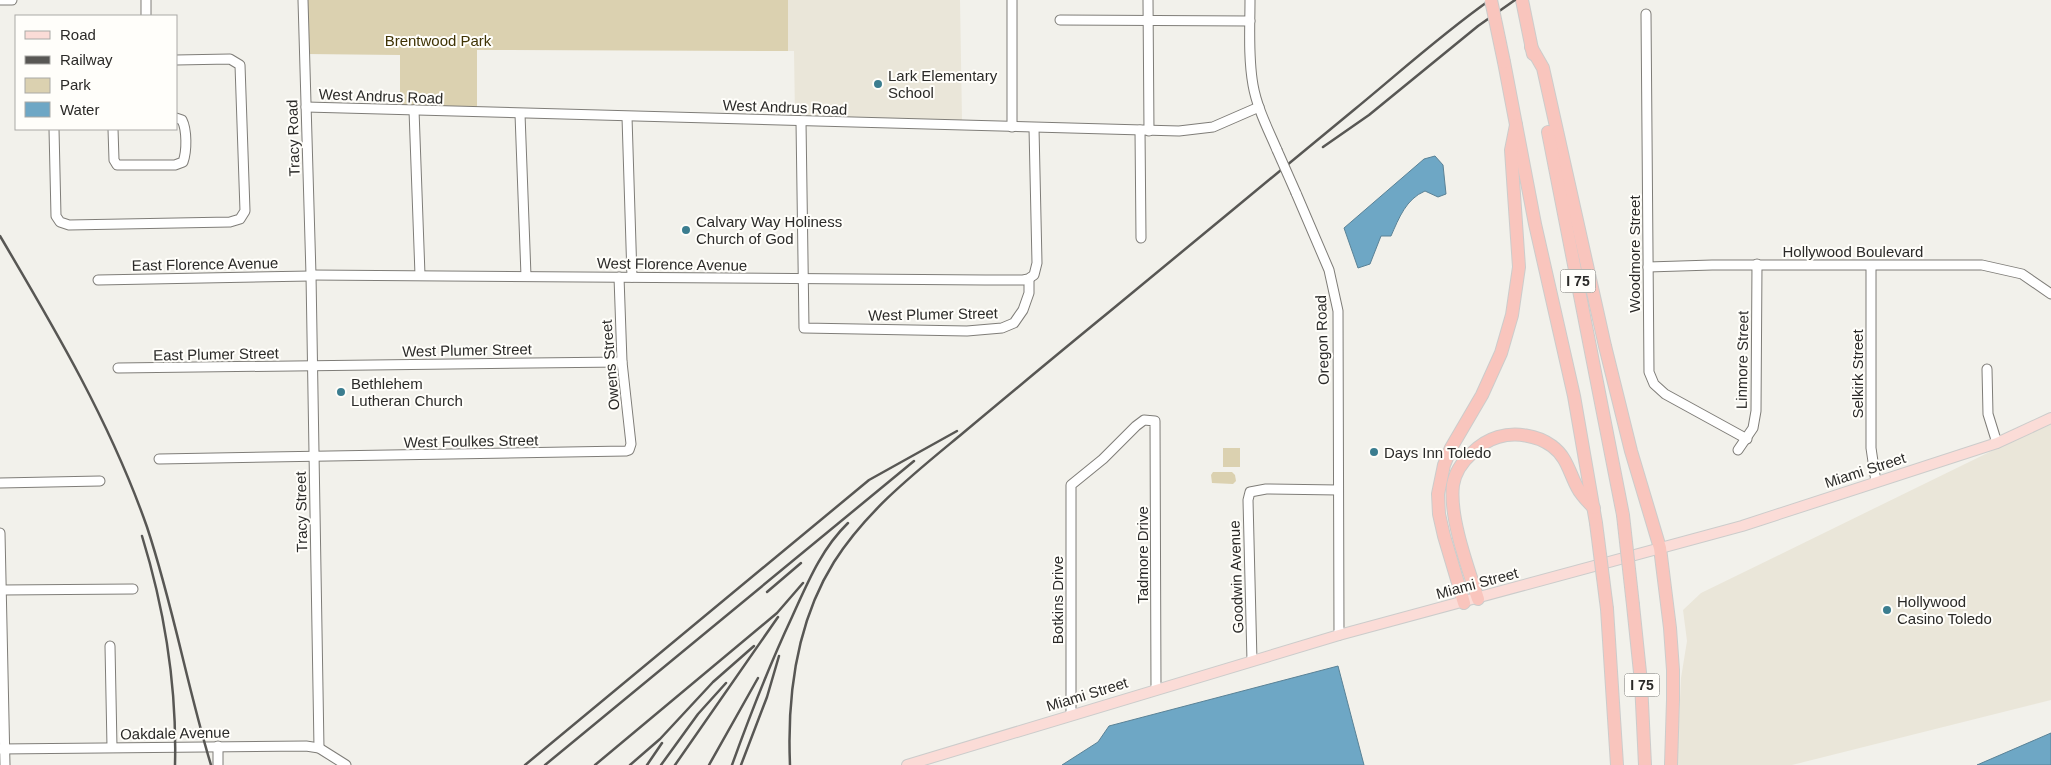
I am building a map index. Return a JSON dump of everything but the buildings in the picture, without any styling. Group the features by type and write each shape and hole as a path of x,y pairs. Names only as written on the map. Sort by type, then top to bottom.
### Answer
{"highway":[{"name":"I 75","path":"1491,0 1537,232 1574,396 1594,508 1607,609 1617,765"},
{"name":"I 75","path":"1522,0 1623,515 1641,682 1645,765"},
{"path":"1531,47 1542,68 1605,346 1631,451 1660,548 1673,670 1674,700 1671,765"},
{"path":"1464,603 1444,536 1439,514 1438,494 1444,465 1451,448 1482,395 1501,353 1512,315 1519,267 1510,150 1516,125"},
{"path":"1478,599 1454,516 1452,499 1456,473 1466,458 1481,445 1497,437 1512,434 1530,436 1552,445 1567,461 1578,489 1594,508"}],"main road":[{"name":"Miami Street","path":"907,765 1339,635 1464,603 1742,526 1997,443 2051,418"}],"street":[{"path":"0,0 12,0"},
{"path":"146,0 146,15"},
{"name":"Tracy Road","path":"304,0 311,276"},
{"path":"1012,0 1012,127"},
{"path":"1141,238 1148,0"},
{"name":"Oregon Road","path":"1250,0 1252,75 1259,106 1329,270 1336,302 1339,635"},
{"name":"Woodmore Street","path":"1646,14 1648,364 1654,384 1659,390 1747,439"},
{"path":"1060,20 1250,21"},
{"path":"54,130 56,216 62,224 230,222 240,219 244,211 240,65 235,60 230,59 178,60"},
{"name":"West Andrus Road","path":"306,107 801,122 1188,131 1213,127 1259,106"},
{"path":"414,110 420,275"},
{"path":"520,114 526,276"},
{"path":"627,117 632,277"},
{"path":"114,130 114,160 117,165 175,165 183,162 185,152 184,125 182,120 178,119"},
{"path":"801,122 803,279"},
{"name":"West Plumer Street","path":"803,279 804,328 967,330 1002,328 1014,323 1023,310 1029,293 1030,278 1036,270 1037,263 1034,128"},
{"name":"Hollywood Boulevard","path":"1648,267 1757,264 1988,266 2022,274 2051,294"},
{"name":"Linmore Street","path":"1738,450 1747,439 1755,422 1757,398 1757,264"},
{"name":"Selkirk Street","path":"1871,266 1871,448 1876,482"},
{"name":"West Florence Avenue","path":"311,276 420,275 985,280 1030,278"},
{"name":"East Florence Avenue","path":"98,280 311,276"},
{"name":"Tracy Street","path":"311,276 318,748"},
{"name":"Owens Street","path":"619,277 622,362 631,440 629,450"},
{"name":"West Plumer Street","path":"313,367 622,362"},
{"name":"East Plumer Street","path":"118,368 313,367"},
{"path":"1987,369 1988,414 1997,443"},
{"name":"Botkins Drive","path":"1071,715 1071,485 1103,459 1136,426 1144,420 1155,421"},
{"name":"Tadmore Drive","path":"1155,421 1156,689"},
{"name":"West Foulkes Street","path":"159,459 612,452 629,450"},
{"path":"0,483 100,481"},
{"name":"Goodwin Avenue","path":"1252,661 1248,500 1250,492 1266,489 1338,490"},
{"path":"0,533 2,749 5,765"},
{"path":"2,590 133,589"},
{"path":"110,646 112,747"},
{"path":"218,746 218,765"},
{"name":"Oakdale Avenue","path":"2,749 294,746 318,748 346,765"}],"shaded area":[{"name":"Lark Elementary School","path":"788,0 960,0 962,120 795,117 794,51 788,51"},
{"path":"2051,422 2051,700 1792,765 1677,765 1681,678 1687,641 1683,610 1701,593"}],"green space":[{"name":"Brentwood Park","path":"306,0 788,0 788,51 477,50 477,108 400,108 400,55 306,54"},
{"path":"1223,448 1240,448 1240,467 1223,467"},
{"path":"1213,472 1232,472 1235,475 1236,481 1233,484 1212,483 1211,475"}],"water":[{"path":"1435,156 1443,165 1446,194 1438,197 1425,191 1418,194 1404,210 1391,236 1381,236 1370,264 1358,268 1344,228 1424,159"},
{"path":"1338,666 1364,765 1062,765 1098,742 1109,726"},
{"path":"2051,733 2051,765 1977,765"}],"railway":[{"path":"790,765 790,712 797,660 803,635 821,585 834,562 861,525 928,462 1422,53 1490,0"},
{"path":"1323,147 1369,115 1478,26 1515,0"},
{"path":"0,236 81,378 117,451 133,489 156,556 211,765"},
{"path":"525,765 869,480 957,431"},
{"path":"545,765 914,461"},
{"path":"732,765 768,672 809,580 822,555 848,523"},
{"path":"142,536 157,592 168,649 174,707 175,765"},
{"path":"767,592 801,563"},
{"path":"595,765 777,613 803,583"},
{"path":"675,765 778,617"},
{"path":"630,765 660,739 713,682 754,646"},
{"path":"741,765 767,697 779,656"},
{"path":"709,765 758,678"},
{"path":"661,765 698,714 726,683"},
{"path":"647,765 662,743"}],"place":[{"name":"Lark Elementary School","path":"878,84"},
{"name":"Calvary Way Holiness Church of God","path":"686,230"},
{"name":"Bethlehem Lutheran Church","path":"341,392"},
{"name":"Days Inn Toledo","path":"1374,452"},
{"name":"Hollywood Casino Toledo","path":"1887,610"}]}
